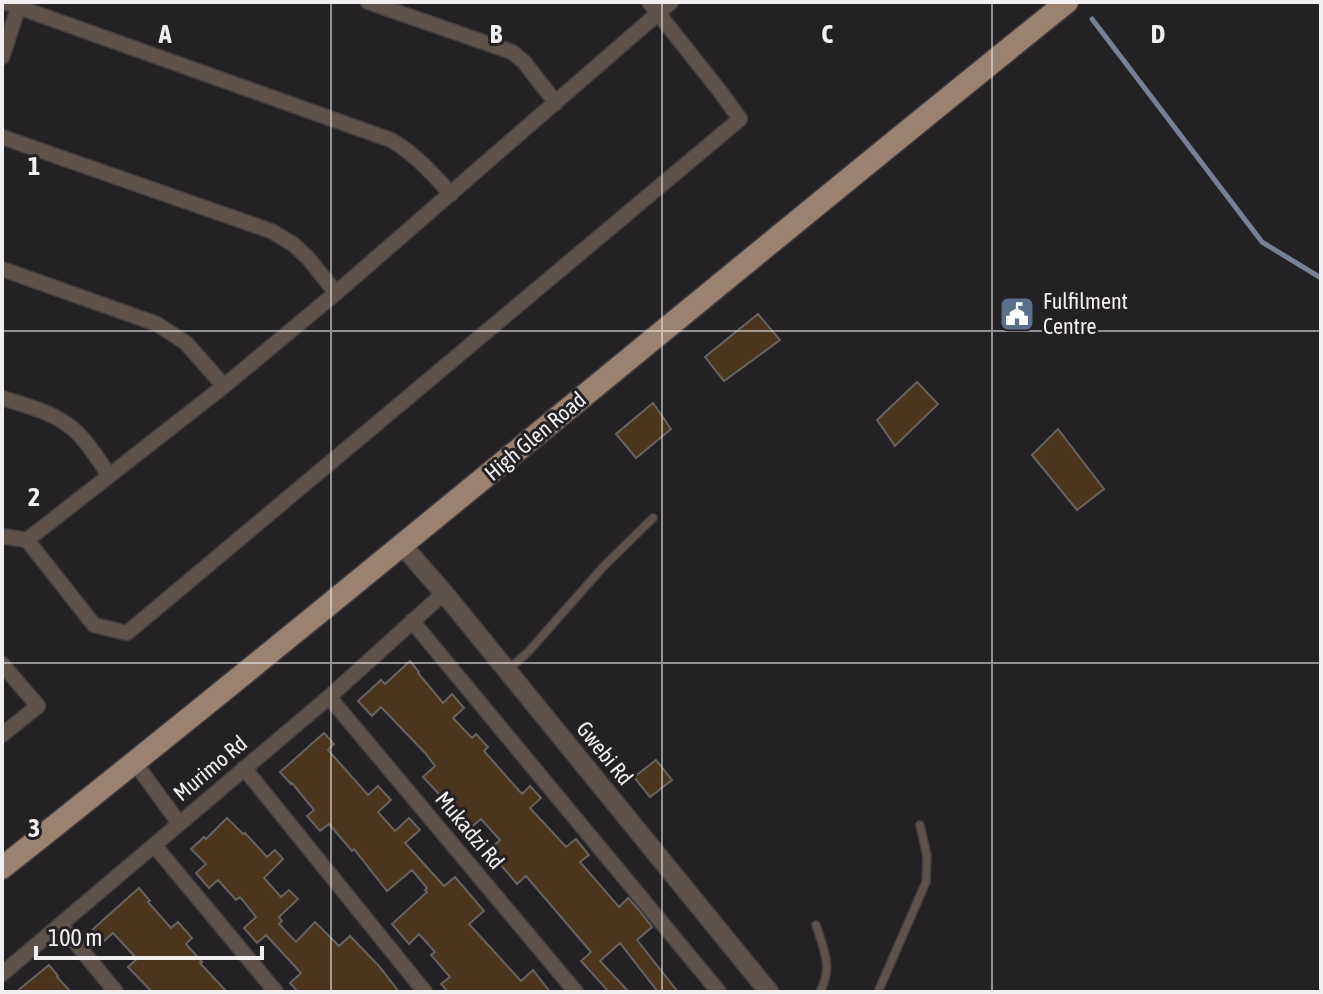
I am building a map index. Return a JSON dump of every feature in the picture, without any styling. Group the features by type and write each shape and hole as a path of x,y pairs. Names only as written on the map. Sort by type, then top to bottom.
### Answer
{"main road":[{"name":"High Glen Road","path":"2,868 135,763 828,194 1067,2"}],"street":[{"path":"4,2 19,4 391,140 424,164 451,194"},
{"path":"368,2 512,52 524,62 556,103"},
{"path":"27,540 224,386 336,293 556,103 654,7 671,2"},
{"path":"2,57 19,4"},
{"path":"2,536 27,540 94,625 127,633 740,119 654,7"},
{"path":"2,137 271,231 293,244 308,258 336,293"},
{"path":"2,269 157,324 186,343 224,386"},
{"path":"2,398 42,411 69,426 109,475"},
{"name":"Gwebi Rd","path":"402,545 769,992"},
{"name":"Murimo Rd","path":"2,974 329,697 444,593"},
{"path":"412,621 719,992"},
{"path":"2,664 38,706 2,735"},
{"name":"Mukadzi Rd","path":"329,697 576,992"},
{"path":"135,763 179,823"},
{"path":"244,768 425,992"},
{"path":"154,845 276,992"},
{"path":"61,925 116,992"}],"lane":[{"path":"507,670 529,651 604,566 653,518"},
{"path":"878,992 926,882 927,856 920,825"},
{"path":"816,925 828,962 826,981 820,992"}],"building":[{"path":"758,314 780,340 724,381 705,357"},
{"path":"917,382 938,404 895,446 877,420"},
{"path":"653,403 671,429 636,458 616,434"},
{"path":"1058,429 1104,489 1077,510 1032,455"},
{"path":"410,661 443,703 452,694 464,708 453,718 472,738 476,734 488,747 484,751 522,794 530,786 541,798 530,808 566,847 576,839 589,855 580,862 619,907 628,898 638,909 652,927 637,940 678,992 658,992 620,943 600,961 629,992 609,992 581,961 591,952 526,876 517,884 501,865 497,868 484,854 500,840 481,819 468,830 455,815 457,813 423,777 435,766 426,754 381,707 372,716 358,701 381,680 385,684"},
{"path":"324,733 334,744 328,750 368,795 378,786 391,800 378,812 395,831 409,818 420,830 405,843 444,886 455,877 484,911 469,924 521,981 533,970 550,992 448,992 441,984 450,977 431,955 435,952 419,934 409,944 392,924 427,892 427,888 412,870 387,891 354,849 352,851 329,824 320,831 307,816 314,810 280,772"},
{"path":"656,760 672,780 650,797 634,777"},
{"path":"227,818 267,857 275,850 283,859 264,878 281,897 289,890 298,899 279,917 282,921 279,924 296,942 315,922 339,946 350,936 399,992 298,992 290,983 301,973 266,935 257,943 244,928 256,917 240,897 236,900 218,880 209,888 196,873 206,864 191,849"},
{"path":"139,888 171,928 178,922 192,938 186,944 227,992 152,992 128,967 137,959 113,933 104,941 93,929"},
{"path":"49,965 71,992 16,992"}],"waterway":[{"path":"1092,19 1262,242 1321,278"}],"place":[{"name":"Fulfilment Centre","path":"1017,314"}]}
